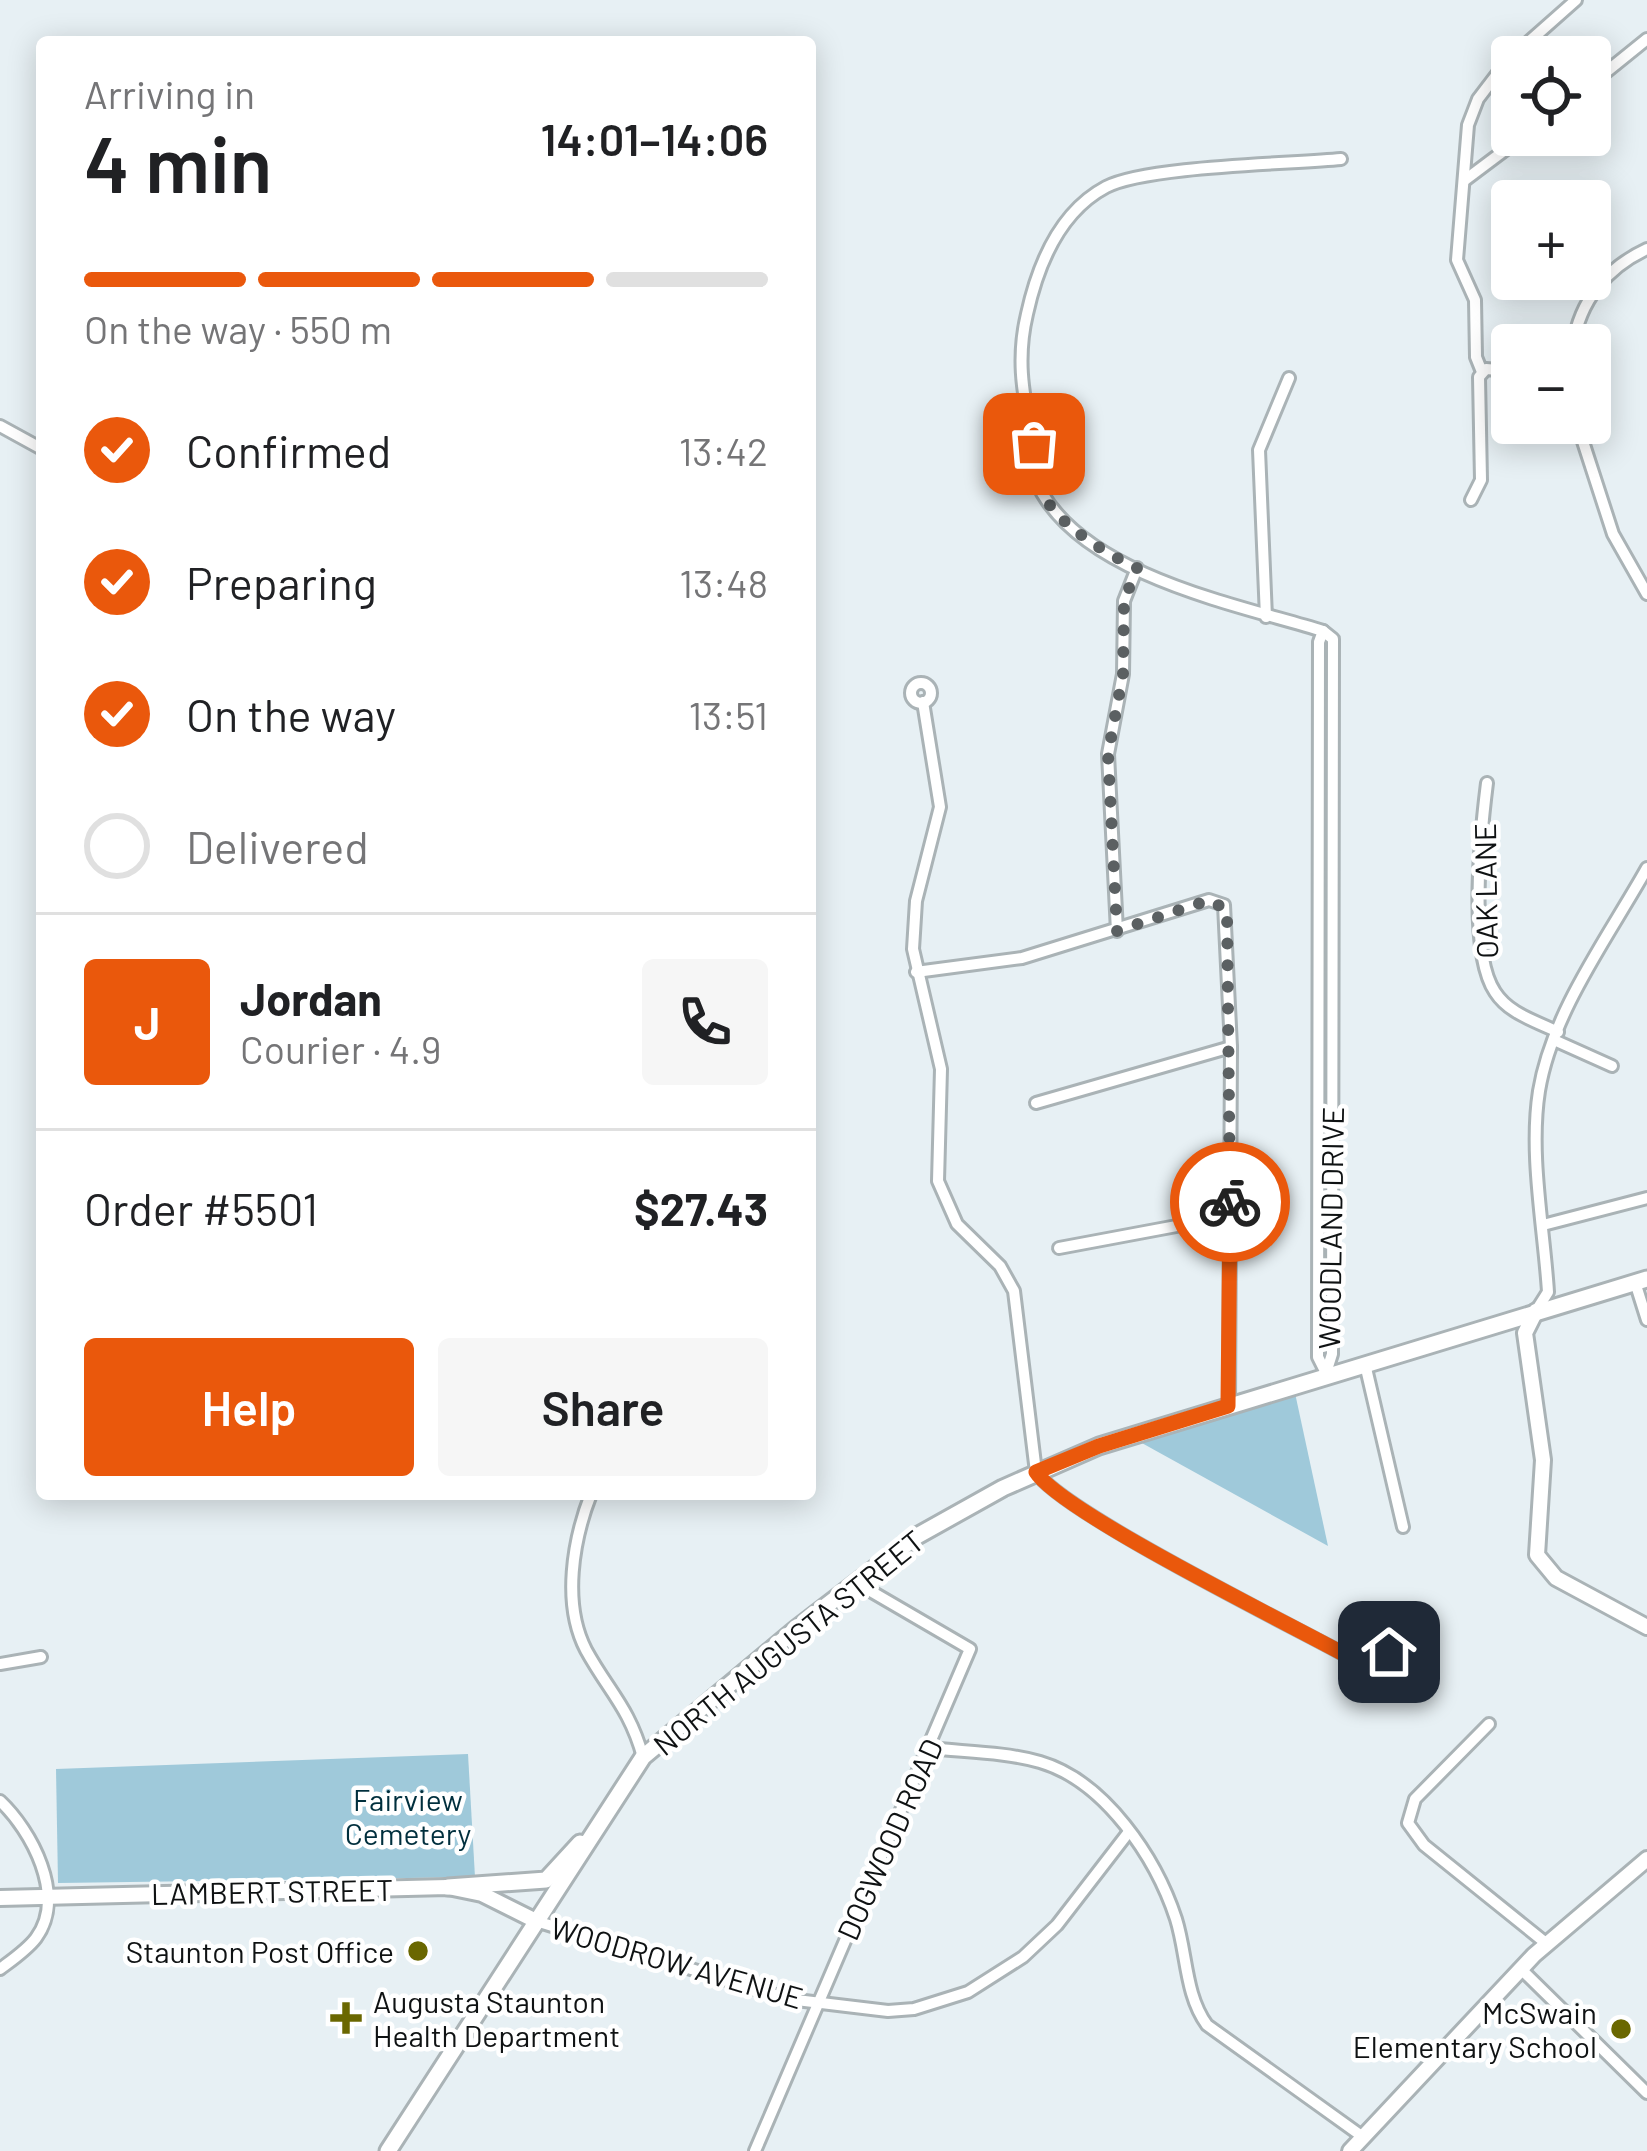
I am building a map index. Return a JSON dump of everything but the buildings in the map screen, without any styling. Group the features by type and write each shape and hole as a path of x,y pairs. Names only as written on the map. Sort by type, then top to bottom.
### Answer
{"main road":[{"name":"NORTH AUGUSTA STREET","path":"388,2151 644,1757 916,1536 1036,1472 1099,1446 1364,1360 1641,1280"},
{"path":"448,1887 546,1880 610,1809"}],"street":[{"path":"1471,500 1481,480 1482,372 1476,357 1475,300 1457,260 1468,125 1478,99 1507,61 1576,0"},
{"path":"1611,68 1647,39"},
{"path":"1465,180 1497,156"},
{"name":"WOODLAND DRIVE","path":"1326,1373 1332,1354 1333,639 1323,631 1266,617 1137,568 1076,528 1039,489 1019,366 1027,314 1053,241 1088,199 1134,177 1341,159"},
{"path":"1581,324 1595,288 1619,264 1647,249"},
{"path":"1482,372 1491,372"},
{"path":"1266,617 1259,450 1289,378"},
{"path":"0,426 36,446"},
{"path":"1584,444 1613,534 1647,594"},
{"path":"1117,931 1108,754 1123,674 1124,601 1137,568"},
{"path":"923,703 940,807 915,909 916,972 941,1069 939,1186 957,1224 1000,1266 1014,1292 1036,1472 1045,1486 1079,1507 1351,1658 1389,1652"},
{"name":"OAK LANE","path":"1487,783 1482,826 1485,969 1510,1009 1612,1066"},
{"path":"1647,868 1557,1036 1537,1114 1548,1292 1525,1333 1543,1460 1538,1558 1556,1579 1647,1628"},
{"path":"916,972 1012,961 1209,900 1222,904 1228,913 1232,1047 1228,1406"},
{"path":"1036,1103 1232,1047"},
{"path":"1544,1225 1647,1198"},
{"path":"1059,1249 1230,1216"},
{"path":"1641,1280 1647,1320"},
{"path":"1364,1360 1403,1527"},
{"path":"588,1500 576,1546 576,1619 586,1650 629,1714 644,1757"},
{"name":"DOGWOOD ROAD","path":"755,2151 970,1649 855,1582"},
{"path":"0,1659 41,1657"},
{"path":"1489,1724 1415,1799 1408,1823 1424,1845 1547,1944"},
{"path":"929,1748 1046,1764 1087,1789 1128,1833 1167,1896 1204,2021 1363,2137"},
{"path":"0,1801 34,1844 45,1897 36,1937 0,1969"},
{"name":"WOODROW AVENUE","path":"536,1921 703,1975 818,2002 888,2011 914,2008 989,1981 1057,1925 1128,1833"},
{"path":"1350,2151 1520,1969 1647,1859"},
{"name":"LAMBERT STREET","path":"0,1898 448,1887 482,1894 536,1921"},
{"path":"1520,1969 1647,2093"}],"green space":[{"path":"1295,1393 1328,1546 1140,1442"},
{"name":"Fairview Cemetery","path":"468,1754 475,1877 58,1883 56,1769"}],"way so far":[{"path":"1034,444 1039,489 1046,500 1103,550 1137,568 1124,601 1123,674 1108,754 1117,931 1209,900 1227,910 1230,1202"}],"place":[{"name":"Staunton Post Office","path":"418,1951"},
{"name":"Augusta Staunton Health Department","path":"346,2018"},
{"name":"McSwain Elementary School","path":"1621,2029"}],"route":[{"path":"1230,1202 1228,1406 1099,1446 1036,1472 1045,1486 1096,1517 1351,1658 1389,1652"}]}
